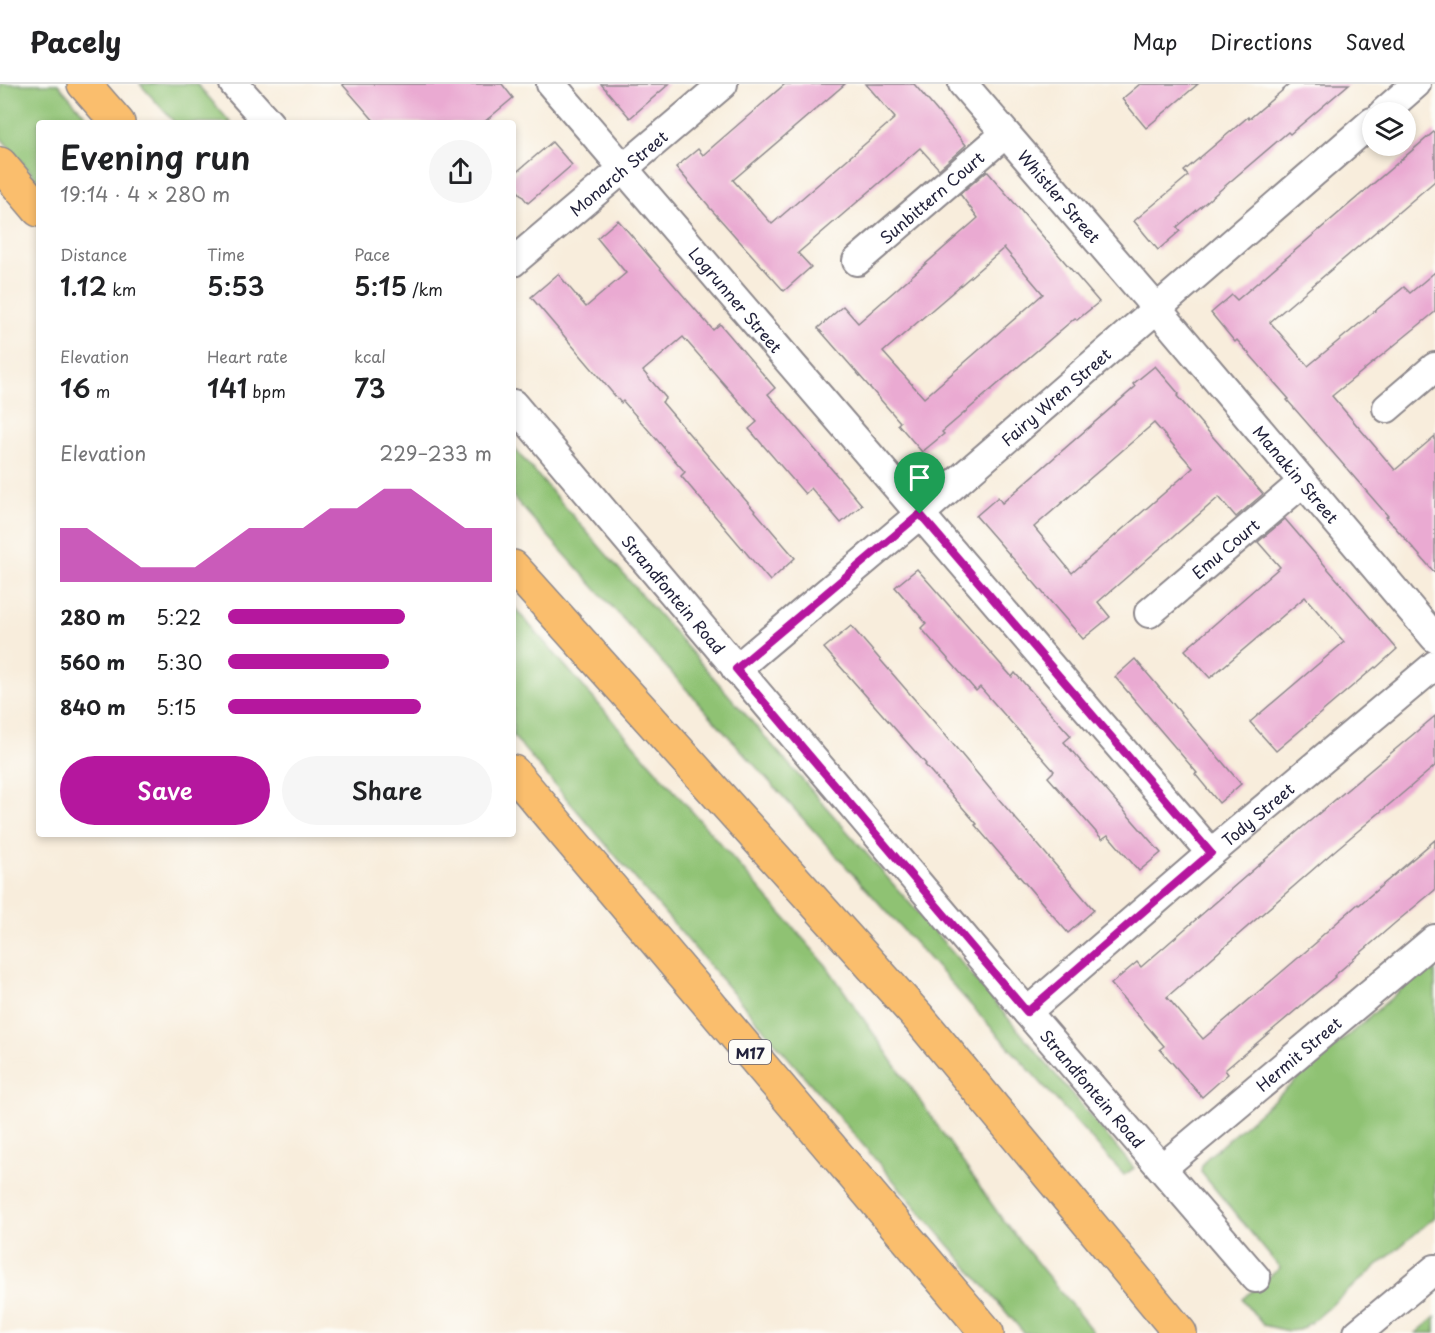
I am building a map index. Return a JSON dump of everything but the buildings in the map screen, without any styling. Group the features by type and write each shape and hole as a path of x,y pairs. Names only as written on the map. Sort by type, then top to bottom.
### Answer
{"main road":[{"path":"84,84 115,120"},
{"path":"0,164 36,206"},
{"path":"516,570 918,1017 1180,1333"},
{"name":"M17","path":"516,776 987,1333"}],"street":[{"path":"234,84 266,120"},
{"name":"Logrunner Street","path":"551,84 1211,853"},
{"name":"Monarch Street","path":"516,259 723,84"},
{"name":"Whistler Street","path":"963,84 1157,309"},
{"path":"1395,102 1416,84"},
{"name":"Fairy Wren Street","path":"736,669 920,514 1362,131"},
{"name":"Sunbittern Court","path":"857,261 1005,134"},
{"name":"Manakin Street","path":"1157,309 1435,638"},
{"path":"1387,408 1435,367"},
{"name":"Strandfontein Road","path":"516,408 1027,1012 1256,1278"},
{"name":"Emu Court","path":"1149,613 1303,483"},
{"name":"Tody Street","path":"1027,1012 1211,853 1435,665"},
{"name":"Hermit Street","path":"1162,1168 1435,939"},
{"path":"1358,1333 1435,1269"}],"green space":[{"path":"0,84 58,84 89,120 36,120 36,179 0,137"},
{"path":"140,84 197,84 228,120 172,120"},
{"path":"516,450 966,968 1134,1168 1124,1175 516,500"},
{"path":"516,609 826,965 1002,1219 1094,1333 1024,1333 516,740"},
{"path":"1435,960 1435,1217 1299,1330 1288,1331 1263,1325 1242,1299 1280,1268 1201,1172 1202,1165 1207,1158"},
{"path":"1435,1317 1435,1333 1416,1333"}],"route":[{"path":"920,514 1211,853 1027,1012 736,669 920,514"}]}
